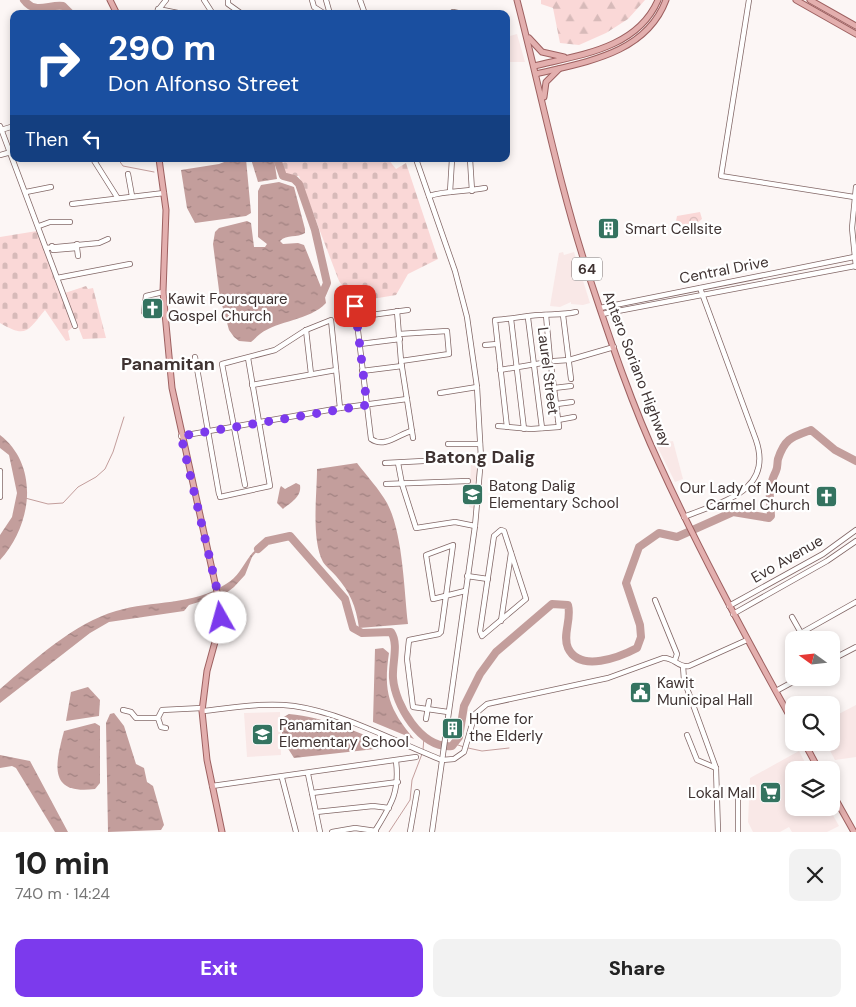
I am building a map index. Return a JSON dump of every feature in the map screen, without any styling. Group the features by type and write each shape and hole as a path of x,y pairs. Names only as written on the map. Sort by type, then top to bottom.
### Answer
{"main road":[{"name":"Antero Soriano Highway","path":"517,0 568,205 614,347 658,462 684,517 733,614 785,708"},
{"path":"534,66 572,57 624,39 644,22 658,0"},
{"path":"536,74 612,53 628,45 656,20 666,0"},
{"path":"796,0 856,34"},
{"path":"810,0 856,26"},
{"path":"526,34 542,52 553,56 572,57"},
{"path":"545,110 543,92 546,82 561,68"},
{"path":"159,162 166,222 163,292 168,362 181,436 215,579 221,618 207,671 202,710 204,742 222,832"},
{"path":"840,807 854,832"}],"street":[{"path":"157,10 166,0"},
{"path":"228,0 228,4 236,10"},
{"path":"312,0 314,7 318,10"},
{"path":"749,0 721,176 854,198"},
{"path":"1,128 10,150"},
{"path":"15,162 75,326"},
{"path":"95,162 117,197"},
{"path":"417,162 462,293 477,387 481,458 475,526 432,832"},
{"path":"450,192 452,162"},
{"path":"470,162 472,191"},
{"path":"128,174 132,196"},
{"path":"26,192 51,187"},
{"path":"856,187 852,228 856,267"},
{"path":"429,196 440,192 472,191 485,188"},
{"path":"72,204 117,197 164,193"},
{"path":"39,226 50,222 70,222"},
{"path":"46,248 99,243 108,239"},
{"path":"77,246 78,256"},
{"name":"Central Drive","path":"600,308 854,257"},
{"path":"57,278 130,264"},
{"name":"Central Drive","path":"602,314 856,267"},
{"path":"684,517 742,493 755,477 760,459 756,440 700,288"},
{"path":"144,312 146,296 163,292"},
{"path":"355,306 362,371 373,441 397,439 406,432 412,431"},
{"path":"356,317 408,310"},
{"path":"397,311 401,364 413,438"},
{"path":"507,427 495,320 563,315 576,312"},
{"path":"498,426 524,429 559,427 546,315"},
{"path":"563,315 571,379"},
{"name":"Laurel Street","path":"528,318 542,428"},
{"path":"511,319 524,429"},
{"path":"245,484 222,364 274,350 306,330 331,320 340,408"},
{"path":"306,330 311,374"},
{"path":"360,344 399,336 447,331 449,354 362,371"},
{"path":"485,345 497,344"},
{"path":"500,370 568,360 614,347"},
{"path":"195,357 219,495 270,486 248,358"},
{"path":"252,385 336,370"},
{"path":"554,388 571,386"},
{"path":"440,393 477,387"},
{"path":"181,436 340,408 407,399"},
{"path":"557,404 572,402"},
{"path":"558,420 574,417"},
{"path":"448,444 480,444"},
{"path":"385,463 398,464 481,458"},
{"path":"398,464 402,484 416,528 455,522 475,526"},
{"path":"0,471 0,497"},
{"path":"386,484 468,481"},
{"path":"501,530 504,531 511,553 526,599 484,635 480,635 494,536 501,530"},
{"name":"Evo Avenue","path":"729,606 839,543 856,530"},
{"name":"Evo Avenue","path":"733,614 844,550 856,541"},
{"path":"839,543 844,550"},
{"path":"448,712 413,707 407,659 409,640 441,632 444,596 453,545 426,555 433,599 444,596 465,591"},
{"path":"501,621 511,553"},
{"path":"467,576 488,579"},
{"path":"655,600 677,654 675,660"},
{"path":"805,631 856,602"},
{"path":"792,617 800,631"},
{"path":"166,728 161,727 158,718 162,710 202,710 274,705 300,707 341,720 442,760 454,759 466,747 475,714 487,704 608,678 663,658 675,660 683,666 692,665 747,640"},
{"path":"840,655 856,647"},
{"path":"683,666 684,680 716,768 718,832"},
{"path":"776,691 785,686"},
{"path":"426,719 429,701"},
{"path":"124,710 131,712 136,718 158,718"},
{"path":"687,735 697,760 716,768"},
{"path":"212,786 282,778 416,757"},
{"path":"332,832 355,828 376,832 389,808 398,782 396,761"},
{"path":"308,774 320,832"},
{"path":"282,778 296,832"},
{"path":"312,793 398,782"},
{"path":"410,832 416,792"},
{"path":"738,796 738,832"},
{"path":"316,812 373,806 389,808"}],"shaded area":[{"path":"517,34 525,62 510,62 510,36"},
{"path":"563,252 564,255 574,252 590,303 583,305 571,304 571,302 560,307 550,306 559,253"},
{"path":"673,441 683,479 675,482 656,444"},
{"name":"Batong Dalig Elementary School","path":"471,465 479,466 475,509 469,507"},
{"path":"856,705 856,757 835,760 830,751 840,751 840,713"},
{"name":"Panamitan Elementary School","path":"280,712 281,755 247,757 244,713"},
{"name":"Lokal Mall","path":"799,751 804,761 785,761 785,816 833,816 839,826 827,832 792,832 789,827 780,832 753,832 748,822 750,778"}],"green space":[{"path":"541,0 645,0 628,19 606,33 579,45 560,43 553,8 541,4"},
{"path":"280,162 390,162 396,169 406,163 438,259 408,274 396,295 354,302 339,281 299,176 285,176"},
{"path":"700,212 702,219 696,224 695,228 684,230 676,221 677,216"},
{"path":"37,231 73,327 68,331 70,340 66,341 45,310 30,328 26,330 15,330 0,323 0,237"},
{"path":"86,286 88,289 93,288 106,338 83,339 65,293"}],"water":[{"path":"224,162 246,162 251,213 246,216 195,223 187,208 181,170"},
{"path":"252,162 274,162 277,179 258,182"},
{"path":"279,182 294,187 305,229 305,233 280,241 283,244 298,243 304,245 326,303 319,309 302,317 267,329 251,342 239,341 229,330 220,298 213,244 215,232 219,228 247,221 251,223 254,247 265,247 267,244 258,237 258,191 261,185"},
{"path":"0,435 13,448 21,463 26,479 27,496 25,513 19,530 11,546 0,560 0,535 12,517 17,493 9,455 0,448"},
{"path":"357,463 384,498 392,515 400,546 408,624 359,628 349,594 341,582 324,564 319,552 316,529 317,469"},
{"path":"296,483 300,485 299,493 283,509 277,503 281,486 285,489"},
{"path":"264,543 252,557 245,575 225,594 189,605 184,611 109,622 90,633 0,703 0,689 55,644 85,624 116,611 186,599 213,591 234,578 251,554"},
{"path":"383,648 389,653 387,679 390,699 399,718 414,739 373,722 375,649"},
{"path":"88,687 100,700 99,716 66,721 71,692"},
{"path":"114,713 124,726 136,764 144,768 147,782 153,786 164,825 161,830 108,832 106,723 110,714"},
{"path":"289,714 329,722 393,747 294,758 282,739 282,718"},
{"path":"95,723 100,726 100,783 95,789 80,790 69,787 62,782 58,775 57,766 64,731"},
{"path":"0,755 30,761 68,832 55,832 16,768 12,766 0,768"}],"waterway":[{"path":"24,0 37,8 63,6 67,10"},
{"path":"120,162 123,166 154,172"},
{"path":"278,162 283,176 294,179 299,184 315,230 327,283 321,297"},
{"path":"25,498 48,504 63,503 78,487 96,477 105,469 113,452 124,417"},
{"path":"258,549 267,541 290,536 345,599 353,628 362,633 391,632 395,642 393,678 404,712 420,733 441,745 452,746 459,737 464,706 480,674 496,652 552,604 568,605 569,616 566,643 574,656 581,660 601,661 630,652 637,648 641,637 640,625 626,583 639,547 659,533 677,537 733,512 769,518 771,516 770,488 783,447 790,439 811,430 835,450 856,461"},
{"path":"423,750 424,737"},
{"path":"455,744 464,747"},
{"path":"468,748 482,751 509,748"},
{"path":"389,832 410,800 412,780 422,754"}],"place":[{"name":"Smart Cellsite","path":"609,229"},
{"name":"Kawit Foursquare Gospel Church","path":"152,308"},
{"name":"Batong Dalig Elementary School","path":"473,495"},
{"name":"Our Lady of Mount Carmel Church","path":"826,497"},
{"name":"Kawit Municipal Hall","path":"641,692"},
{"name":"Home for the Elderly","path":"453,728"},
{"name":"Panamitan Elementary School","path":"263,734"},
{"name":"Lokal Mall","path":"771,793"}],"district":[{"name":"Panamitan","path":"168,364"},
{"name":"Batong Dalig","path":"480,457"}],"route":[{"path":"221,618 219,598 181,436 234,428 325,410 367,405 355,306"}]}
